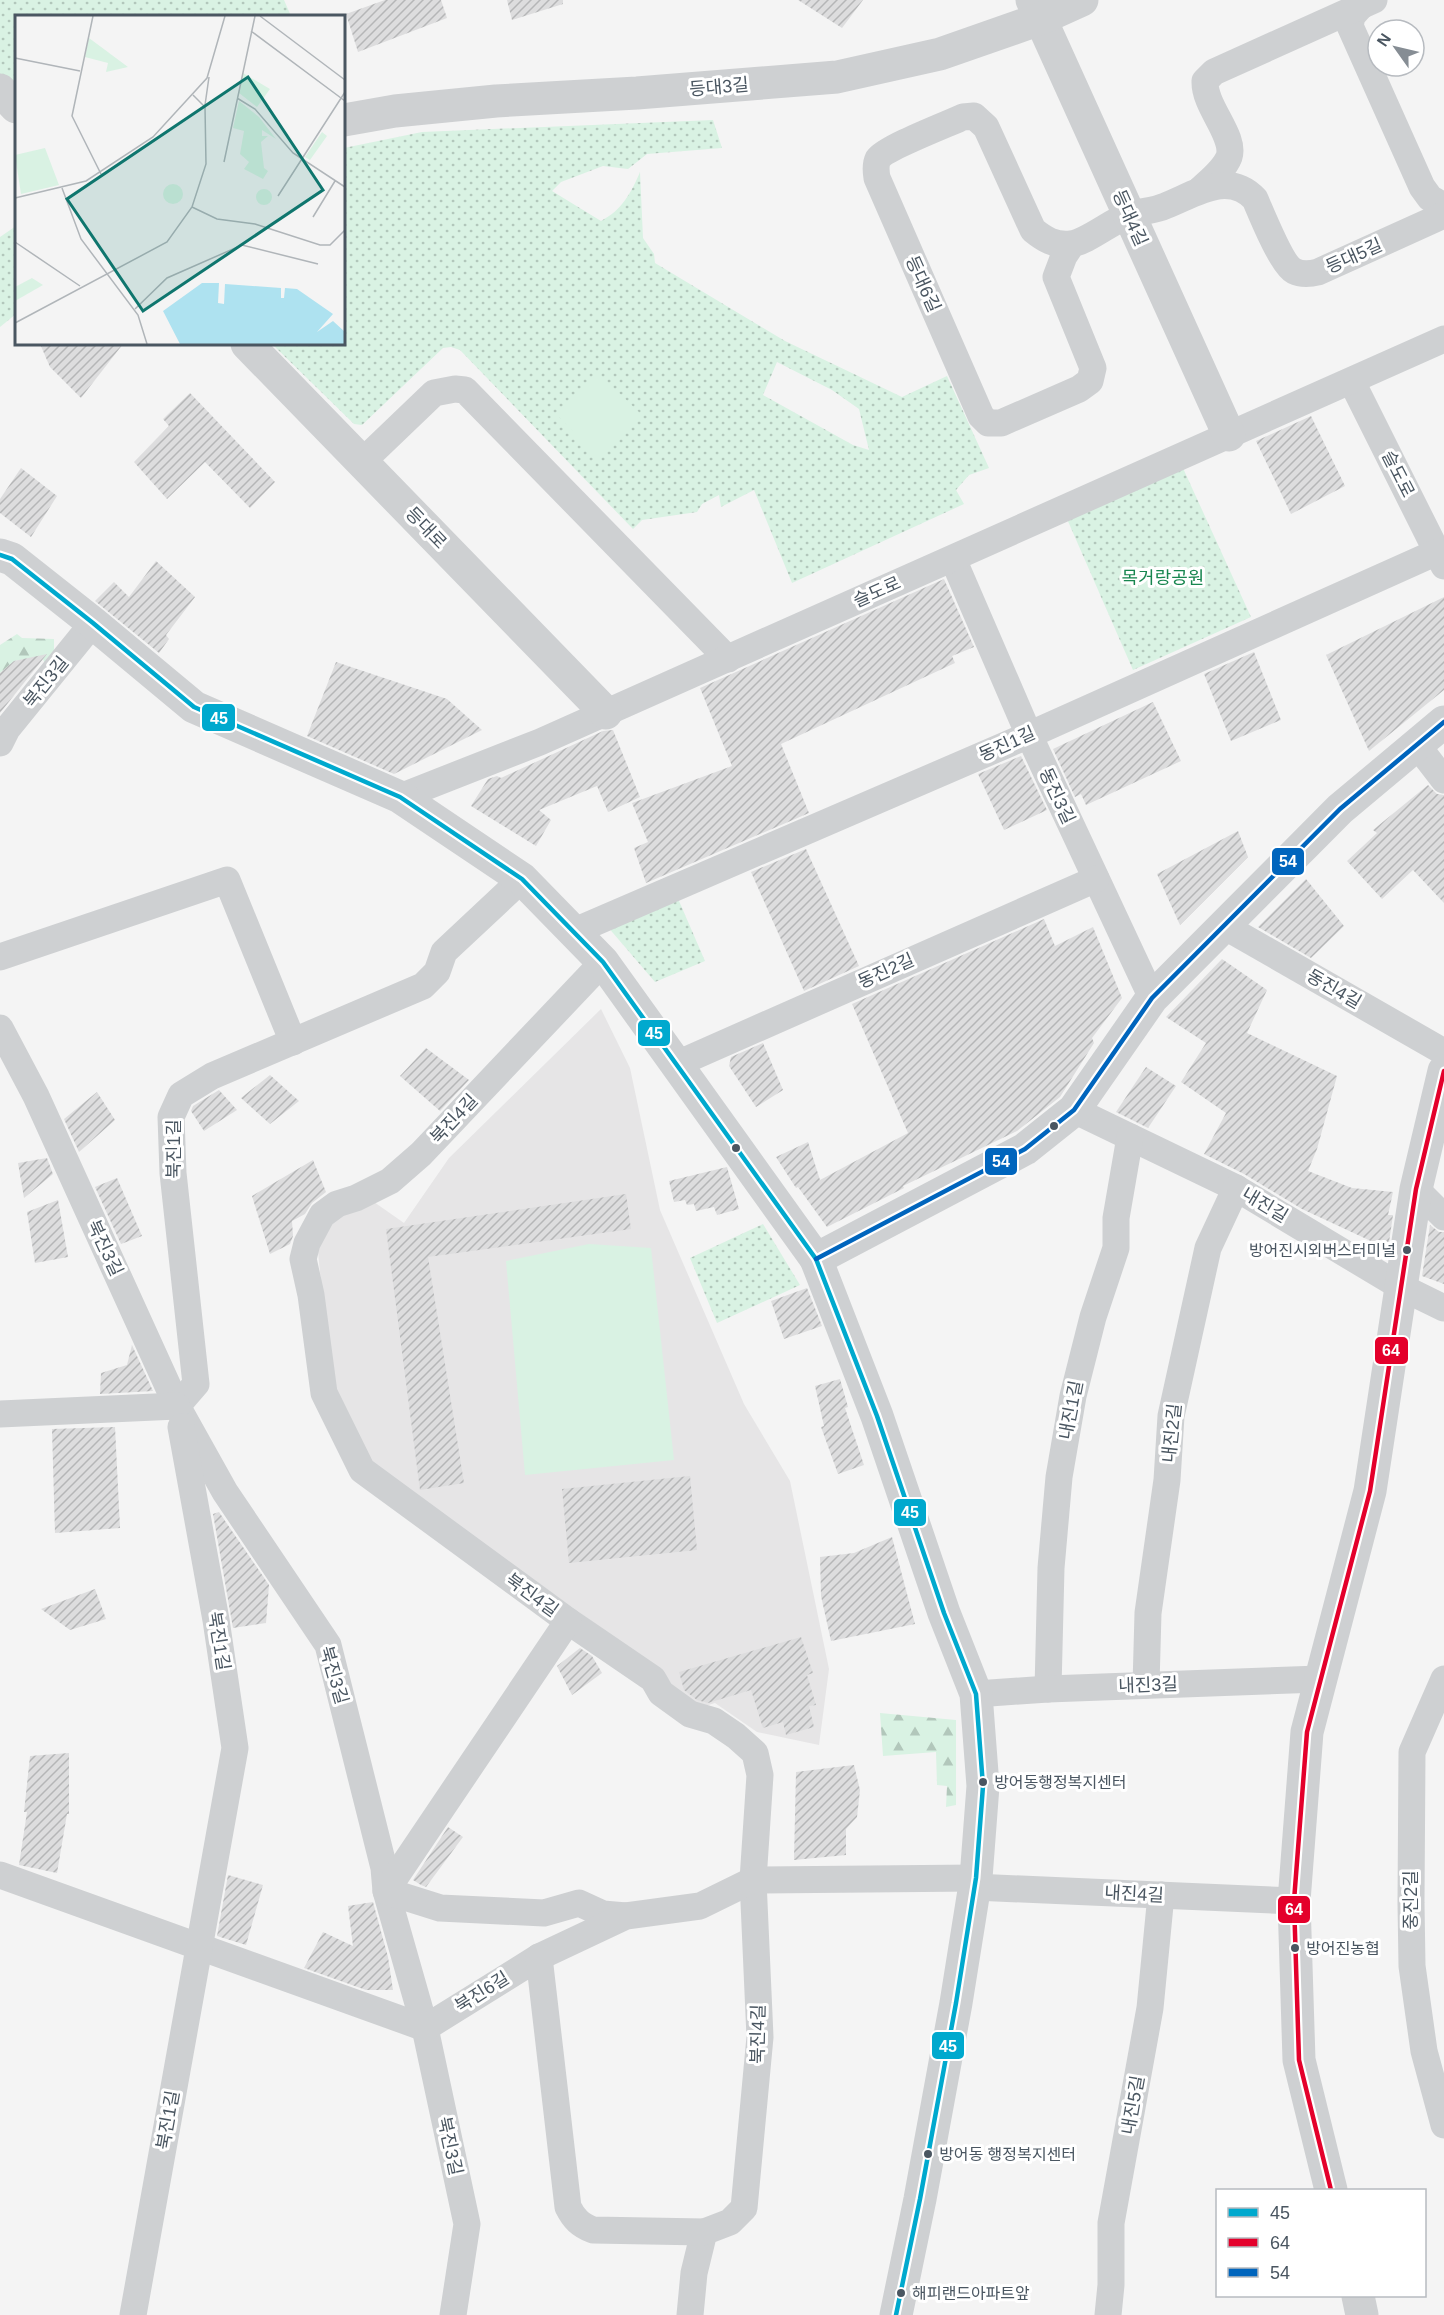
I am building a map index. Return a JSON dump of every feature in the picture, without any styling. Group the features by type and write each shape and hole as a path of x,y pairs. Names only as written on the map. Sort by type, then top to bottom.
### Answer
{"street":[{"name":"등대3길","path":"345,120 395,111 496,101 637,93 837,77 940,54 1036,9 1083,0"},
{"name":"등대5길","path":"1200,190 1215,176 1229,157 1230,142 1205,93 1205,81 1214,72 1367,3"},
{"name":"등대5길","path":"1367,3 1352,16 1350,26 1422,188 1430,198 1444,206"},
{"name":"등대4길","path":"1036,9 1229,435"},
{"path":"0,90 15,106"},
{"name":"등대6길","path":"974,116 986,127 1033,230 1046,241 1072,244 1064,256 1056,278 1093,368 1090,381 1079,389 1001,423 988,423 981,416 877,178 875,170 878,159 890,150 963,117 974,116"},
{"name":"등대5길","path":"1129,215 1164,207 1200,190 1226,184 1247,191 1255,199 1285,262 1293,271 1307,274 1318,272 1444,215"},
{"path":"1072,244 1129,215"},
{"name":"슬도로","path":"400,797 530,746 606,713 1444,339"},
{"name":"등대로","path":"248,345 606,713"},
{"name":"슬도로","path":"1352,382 1441,559"},
{"path":"362,462 434,393 455,389 465,390 728,659"},
{"path":"4,554 93,623 194,707 400,797 522,879 603,962 816,1259 877,1416 944,1613 976,1694 983,1786 975,1882 956,2003 896,2315"},
{"name":"동진3길","path":"953,559 1029,735 1152,998"},
{"name":"동진1길","path":"575,931 1441,559"},
{"name":"북진3길","path":"0,743 8,729 93,623"},
{"path":"816,1259 1025,1149 1074,1110 1152,998 1340,809 1444,723"},
{"path":"1417,745 1444,780"},
{"name":"북진1길","path":"133,2315 235,1748 216,1620 177,1406 196,1384 173,1173 171,1118 181,1095 204,1080 423,986 437,972 444,952 522,879"},
{"name":"동진2길","path":"676,1064 1096,879"},
{"path":"0,957 227,880 293,1042"},
{"name":"동진4길","path":"1224,926 1444,1052"},
{"name":"북진4길","path":"603,962 414,1160 390,1181 356,1198 336,1204 322,1215 306,1243 303,1259 311,1295 324,1394 362,1470 568,1622 653,1679 661,1693 690,1714 714,1721 755,1753 760,1775 753,1880 760,2037 744,2208 730,2222 704,2232"},
{"name":"북진3길","path":"0,1028 7,1055 36,1096 177,1406 225,1492 328,1645 384,1868 386,1891 424,2028 468,2224 453,2315"},
{"path":"1331,2189 1299,2060 1294,1901 1306,1732 1370,1491 1416,1189 1444,1071"},
{"name":"내진길","path":"1074,1110 1236,1188 1401,1287 1444,1308"},
{"name":"내진1길","path":"1048,1689 1051,1568 1059,1477 1072,1396 1093,1317 1116,1248 1116,1218 1130,1137"},
{"name":"내진2길","path":"1146,1685 1148,1613 1167,1480 1171,1416 1208,1248 1236,1188"},
{"path":"1416,1189 1444,1217"},
{"path":"0,1414 177,1406"},
{"path":"568,1622 386,1891 440,1908 544,1913 579,1903 603,1914 626,1916"},
{"name":"내진3길","path":"976,1694 1048,1689 1320,1679"},
{"name":"중진2길","path":"1444,1679 1412,1752 1412,1966 1424,2051 1444,2125"},
{"path":"1412,1752 1444,1706"},
{"path":"0,1875 424,2028"},
{"name":"북진6길","path":"424,2028 539,1957 626,1916 700,1906 753,1880 975,1882"},
{"name":"내진4길","path":"975,1882 1161,1895 1294,1901"},
{"name":"내진5길","path":"1108,2315 1111,2284 1111,2223 1150,2008 1161,1895"},
{"path":"539,1957 568,2207 574,2218 583,2226 593,2230 704,2232 694,2273 690,2315"},
{"path":"1358,2297 1362,2315"}],"shaded area":[{"path":"601,1009 630,1068 660,1210 744,1404 790,1481 829,1669 819,1745 757,1732 715,1703 688,1711 664,1673 369,1462 330,1376 317,1241 323,1222 374,1202 404,1223 449,1158"}],"green space":[{"path":"0,0 284,0 291,15 15,15 15,92 0,76"},
{"path":"713,120 722,148 647,154 628,169 603,166 561,182 552,191 601,221 615,212 625,200 640,172 643,238 654,254 655,263 785,341 902,397 947,376 989,468 969,475 956,490 964,504 792,583 754,490 721,507 719,495 702,504 697,512 642,520 633,529 460,350 451,347 443,348 362,425 354,424 273,345 345,345 345,148 422,132","holes":["777,362 832,390 859,409 869,450 853,445 763,395"]},
{"path":"15,227 15,315 0,327 0,237"},
{"path":"598,373 642,415 597,457 557,415"},
{"name":"목거랑공원","path":"1182,466 1251,617 1133,670 1067,519"},
{"path":"17,634 22,638 54,639 54,654 46,667 42,656 14,661 0,673 0,645"},
{"path":"676,894 705,961 655,982 607,926"},
{"path":"763,1224 800,1285 717,1323 690,1258"},
{"path":"589,1244 651,1248 674,1460 525,1475 506,1261"},
{"path":"880,1713 956,1720 956,1805 946,1807 947,1786 937,1785 936,1752 883,1756"}],"building":[{"path":"385,0 441,0 447,18 358,52 346,14"},
{"path":"507,0 563,0 563,4 512,20"},
{"path":"798,0 863,0 842,28"},
{"path":"40,345 122,345 81,398 50,367"},
{"path":"190,393 275,482 250,508 205,462 167,499 134,462 169,426 163,419"},
{"path":"1311,416 1345,486 1291,514 1256,441"},
{"path":"21,468 57,496 31,537 0,513 0,499"},
{"path":"156,561 195,597 166,635 169,639 159,653 95,601 114,582 129,597"},
{"path":"944,579 974,647 952,656 955,663 781,744 809,813 646,883 634,848 648,842 632,803 732,766 700,688"},
{"path":"1444,597 1444,690 1369,751 1326,655"},
{"path":"1254,652 1281,720 1231,741 1204,674"},
{"path":"47,654 0,713 0,673 14,661"},
{"path":"336,662 447,699 482,730 394,774 307,736"},
{"path":"1153,702 1181,761 1086,805 1081,794 1075,797 1053,749"},
{"path":"613,730 640,797 608,812 597,786 539,810 551,820 536,846 471,806 488,779 497,776 501,778 603,731"},
{"path":"1021,756 1047,810 1004,830 978,774"},
{"path":"1428,785 1437,794 1444,795 1444,903 1413,870 1382,899 1347,861 1377,833 1373,830"},
{"path":"1238,831 1248,857 1180,925 1157,874"},
{"path":"806,849 859,966 804,991 751,872"},
{"path":"1306,879 1344,926 1311,958 1258,927"},
{"path":"1044,919 1055,946 1093,927 1122,998 1092,1038 1094,1043 1060,1097 1017,1131 903,1186 904,1188 827,1227 798,1187 796,1188 776,1157 808,1142 820,1180 908,1133 852,1004"},
{"path":"1222,959 1267,990 1247,1033 1337,1076 1317,1149 1308,1171 1352,1188 1393,1192 1388,1215 1393,1215 1388,1249 1302,1209 1244,1174 1204,1154 1226,1113 1181,1082 1206,1043 1166,1017"},
{"path":"763,1043 783,1090 756,1107 729,1066 731,1057"},
{"path":"426,1048 469,1080 440,1111 400,1076"},
{"path":"1146,1067 1176,1086 1148,1128 1116,1112"},
{"path":"270,1075 299,1101 270,1124 241,1098"},
{"path":"219,1090 237,1110 204,1131 191,1111 193,1106"},
{"path":"97,1092 115,1120 79,1152 64,1119"},
{"path":"47,1158 53,1174 24,1198 18,1163"},
{"path":"313,1160 326,1192 312,1203 305,1214 292,1221 293,1236 290,1244 270,1254 252,1196"},
{"path":"727,1167 739,1209 717,1215 714,1207 696,1211 694,1204 687,1205 685,1200 674,1202 669,1181"},
{"path":"117,1178 142,1236 121,1244 95,1187"},
{"path":"626,1194 631,1229 428,1257 464,1483 420,1490 386,1229"},
{"path":"58,1200 68,1257 35,1263 27,1212"},
{"path":"1430,1225 1439,1232 1444,1232 1444,1284 1422,1276"},
{"path":"807,1288 822,1326 784,1339 771,1301"},
{"path":"132,1345 153,1391 100,1394 101,1373 127,1365"},
{"path":"840,1379 848,1407 845,1408 864,1465 838,1474 821,1427 824,1426 815,1386"},
{"path":"115,1427 120,1528 55,1533 52,1429"},
{"path":"690,1476 697,1550 569,1563 562,1489"},
{"path":"219,1512 269,1585 266,1623 233,1628 213,1514"},
{"path":"892,1537 915,1624 831,1641 821,1596 820,1557 854,1553"},
{"path":"95,1589 106,1619 70,1630 41,1609"},
{"path":"801,1637 813,1673 807,1675 816,1705 809,1706 814,1727 786,1735 783,1722 763,1728 751,1690 708,1703 697,1700 684,1690 679,1672"},
{"path":"580,1648 592,1656 602,1673 572,1695 557,1666"},
{"path":"69,1753 69,1814 67,1814 57,1873 19,1865 27,1812 24,1812 30,1756"},
{"path":"854,1765 860,1790 857,1817 846,1829 846,1855 794,1860 796,1772"},
{"path":"448,1827 463,1837 426,1887 421,1885 413,1880"},
{"path":"228,1875 263,1885 246,1945 217,1936"},
{"path":"373,1902 388,1957 393,1990 366,1990 304,1968 323,1932 353,1946 348,1906"}],"transit line":[{"name":"45","path":"0,555 12,559 194,707 400,797 522,879 603,962 816,1259 877,1416 944,1613 976,1694 983,1786 976,1878 956,2003 896,2315"},
{"name":"54","path":"816,1259 1025,1149 1074,1110 1152,998 1340,809 1444,722"},
{"name":"64","path":"1331,2189 1299,2060 1294,1901 1307,1732 1370,1491 1416,1189 1444,1071"}],"place":[{"name":"방어진시외버스터미널","path":"1407,1250"},
{"name":"방어동행정복지센터","path":"983,1782"},
{"name":"방어진농협","path":"1295,1948"},
{"name":"방어동 행정복지센터","path":"928,2154"},
{"name":"해피랜드아파트앞","path":"901,2293"}]}
